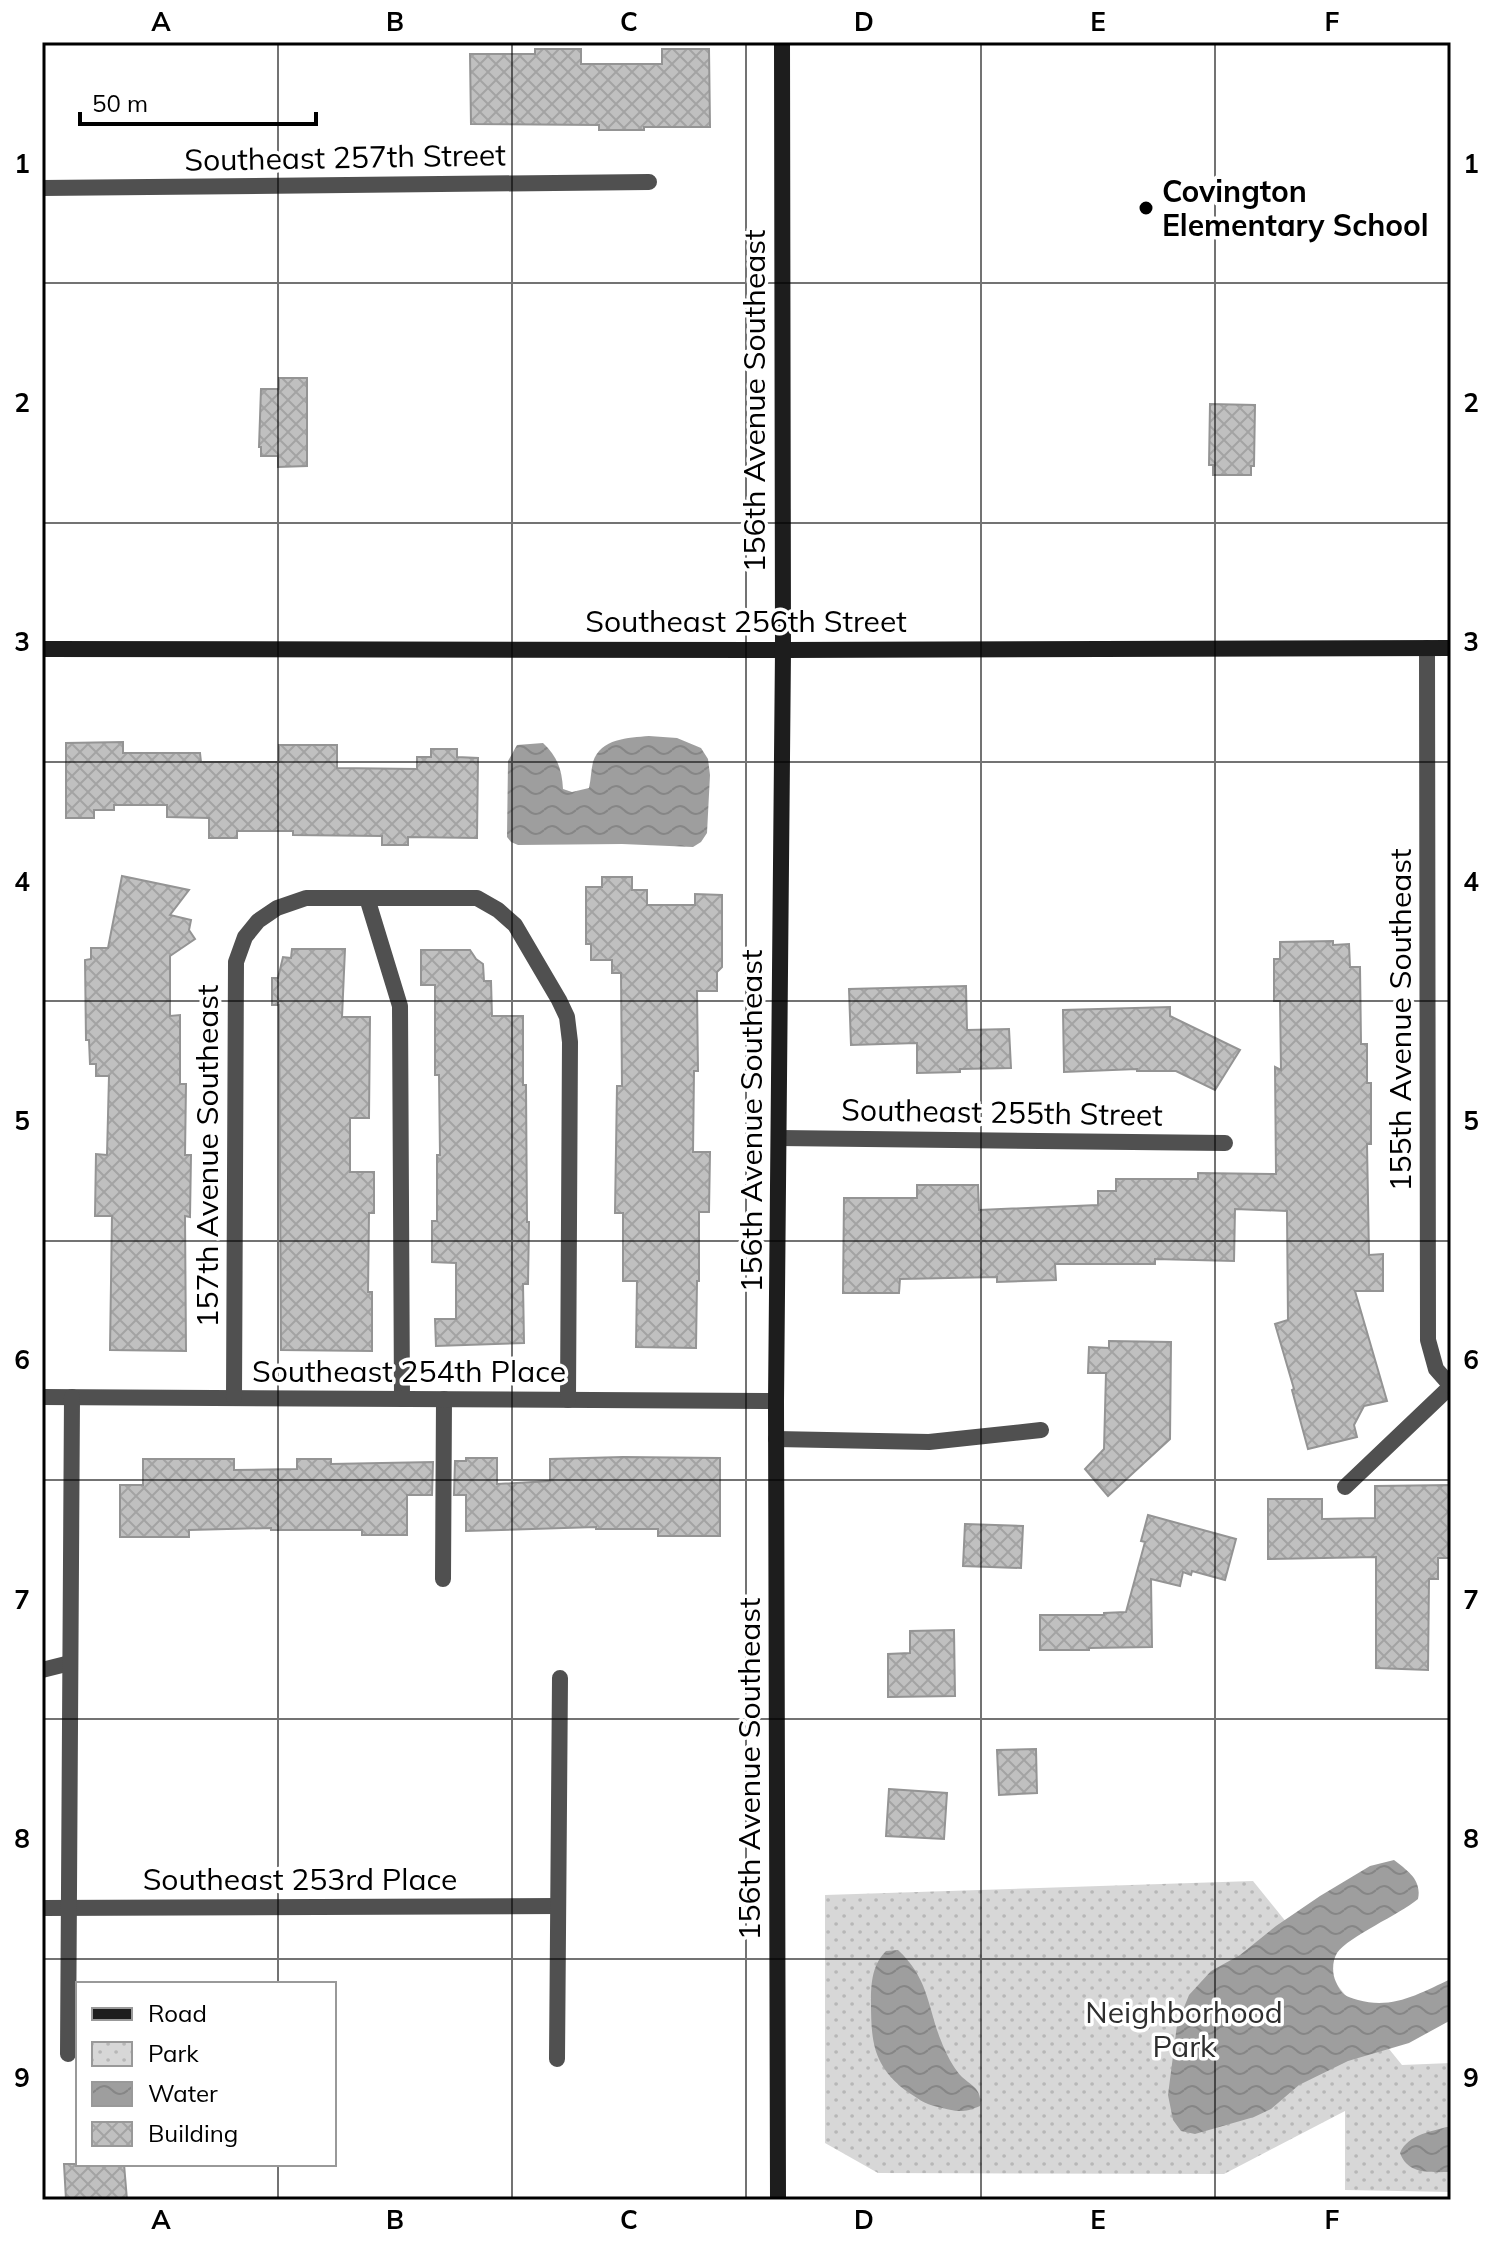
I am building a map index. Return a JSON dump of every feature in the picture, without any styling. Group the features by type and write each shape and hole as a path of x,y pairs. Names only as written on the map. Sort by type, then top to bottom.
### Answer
{"street":[{"name":"156th Avenue Southeast","path":"778,2200 776,1401 783,650 782,42"},
{"name":"Southeast 257th Street","path":"42,188 649,182"},
{"name":"155th Avenue Southeast","path":"1427,648 1428,1340 1436,1369 1451,1386"},
{"name":"Southeast 256th Street","path":"42,649 1451,648"},
{"name":"157th Avenue Southeast","path":"234,1398 236,962 245,937 258,921 277,908 306,898 367,898"},
{"path":"402,1399 400,1006 367,898 477,898 498,910 515,925 567,1017 570,1042 568,1400"},
{"name":"Southeast 255th Street","path":"779,1138 1225,1143"},
{"path":"1345,1487 1451,1386"},
{"name":"Southeast 254th Place","path":"42,1397 776,1401"},
{"path":"68,2054 72,1397"},
{"path":"443,1579 444,1399"},
{"path":"776,1439 929,1442 1041,1430"},
{"path":"42,1670 70,1663"},
{"path":"557,2059 560,1678"},
{"name":"Southeast 253rd Place","path":"42,1908 558,1906"}],"green space":[{"name":"Neighborhood Park","path":"1253,1881 1402,2065 1451,2063 1451,2192 1345,2190 1345,2111 1224,2174 878,2173 825,2143 825,1895"}],"water":[{"path":"649,736 677,738 701,748 708,759 707,833 701,842 693,847 518,845 507,837 508,761 517,745 543,743 558,763 563,789 572,792 589,788 593,762 602,748 616,741"},
{"path":"1394,1860 1416,1881 1418,1899 1343,1946 1334,1960 1335,1979 1347,1996 1383,2003 1406,1998 1451,1979 1451,2020 1409,2043 1348,2061 1299,2085 1271,2109 1254,2117 1195,2134 1181,2131 1173,2120 1168,2095 1177,2025 1189,1995 1211,1971 1240,1955 1320,1896 1370,1866"},
{"path":"898,1950 917,1974 952,2064 978,2092 980,2106 959,2111 925,2102 894,2081 880,2061 873,2040 872,1981 881,1956 886,1951"},
{"path":"1451,2126 1451,2172 1421,2171 1408,2165 1400,2153 1409,2141"}],"building":[{"path":"535,49 581,49 581,64 662,64 662,49 709,49 710,127 599,130 599,125 471,124 470,54 535,54"},
{"path":"279,378 307,378 307,466 278,467 278,456 261,456 261,389 279,389"},
{"path":"1210,404 1255,405 1254,466 1251,466 1251,475 1213,475 1213,465 1209,465"},
{"path":"123,742 123,753 200,753 201,762 279,762 279,745 337,745 337,768 417,769 417,757 431,757 431,749 457,749 457,757 478,758 477,838 408,837 408,845 382,845 382,836 237,831 237,838 209,838 209,818 167,817 167,805 114,805 114,810 94,810 94,818 66,818 66,743"},
{"path":"122,876 189,890 170,915 191,920 189,930 195,939 170,956 170,1016 180,1015 180,1084 186,1084 185,1155 191,1155 190,1217 185,1216 186,1351 110,1350 112,1216 95,1216 96,1154 107,1155 109,1076 96,1076 96,1064 90,1064 89,1040 86,1040 85,960 91,959 91,948 108,948"},
{"path":"602,877 632,877 632,890 647,890 647,905 695,905 695,894 722,895 722,967 717,972 717,991 697,991 698,1071 694,1071 693,1152 710,1152 709,1212 699,1212 696,1348 636,1347 637,1281 623,1281 623,1213 615,1213 617,1086 622,1086 621,973 612,973 612,960 591,960 591,944 586,944 586,887 602,887"},
{"path":"1333,941 1333,945 1349,944 1350,967 1360,967 1361,1044 1367,1044 1367,1083 1371,1083 1371,1144 1367,1144 1369,1255 1383,1254 1383,1291 1355,1291 1387,1401 1364,1406 1354,1425 1357,1437 1308,1449 1275,1324 1288,1320 1287,1211 1235,1209 1234,1261 1155,1259 1155,1264 1055,1264 1056,1280 997,1282 997,1277 900,1279 899,1293 843,1293 844,1198 917,1198 917,1185 978,1185 979,1210 1098,1205 1098,1191 1116,1191 1116,1179 1198,1179 1198,1173 1276,1174 1275,1067 1281,1070 1280,1001 1274,1001 1274,959 1280,959 1280,942"},
{"path":"292,949 345,949 342,1017 370,1017 369,1118 350,1118 350,1172 374,1172 374,1213 369,1213 368,1292 372,1292 372,1351 281,1350 279,1005 272,1005 272,978 278,978 283,957 291,958"},
{"path":"421,950 470,950 483,964 484,981 491,981 492,1016 523,1016 529,1222 528,1284 523,1284 524,1343 436,1346 435,1319 456,1319 456,1263 432,1262 432,1221 437,1221 437,1155 440,1155 439,1075 435,1075 435,985 421,985"},
{"path":"966,986 967,1030 1009,1029 1011,1068 917,1073 917,1043 851,1045 849,989"},
{"path":"1170,1007 1170,1016 1240,1050 1215,1090 1176,1071 1064,1072 1063,1010"},
{"path":"1109,1341 1171,1342 1170,1439 1108,1496 1085,1469 1104,1449 1106,1373 1088,1373 1089,1347 1109,1348"},
{"path":"497,1458 497,1484 550,1481 550,1459 720,1458 720,1536 658,1536 658,1529 596,1527 466,1531 466,1495 454,1495 455,1461"},
{"path":"143,1459 234,1459 234,1470 297,1469 297,1459 331,1459 331,1464 433,1462 432,1495 407,1495 407,1535 362,1535 362,1530 271,1528 189,1530 189,1537 120,1537 120,1485 143,1485"},
{"path":"1451,1485 1451,1558 1438,1558 1438,1579 1429,1579 1428,1670 1376,1668 1376,1557 1268,1559 1268,1499 1322,1499 1322,1519 1375,1518 1375,1486"},
{"path":"1148,1515 1236,1539 1225,1580 1192,1571 1191,1575 1183,1572 1180,1586 1151,1579 1152,1647 1040,1650 1040,1615 1126,1612 1145,1542 1141,1541"},
{"path":"965,1524 1023,1526 1021,1568 963,1566"},
{"path":"954,1630 955,1696 888,1697 888,1654 910,1653 910,1631"},
{"path":"1036,1749 1037,1793 999,1795 997,1750"},
{"path":"889,1789 947,1793 944,1839 886,1836"},
{"path":"64,2164 124,2166 127,2200 66,2200"}],"place":[{"name":"Covington Elementary School","path":"1146,208"}]}
